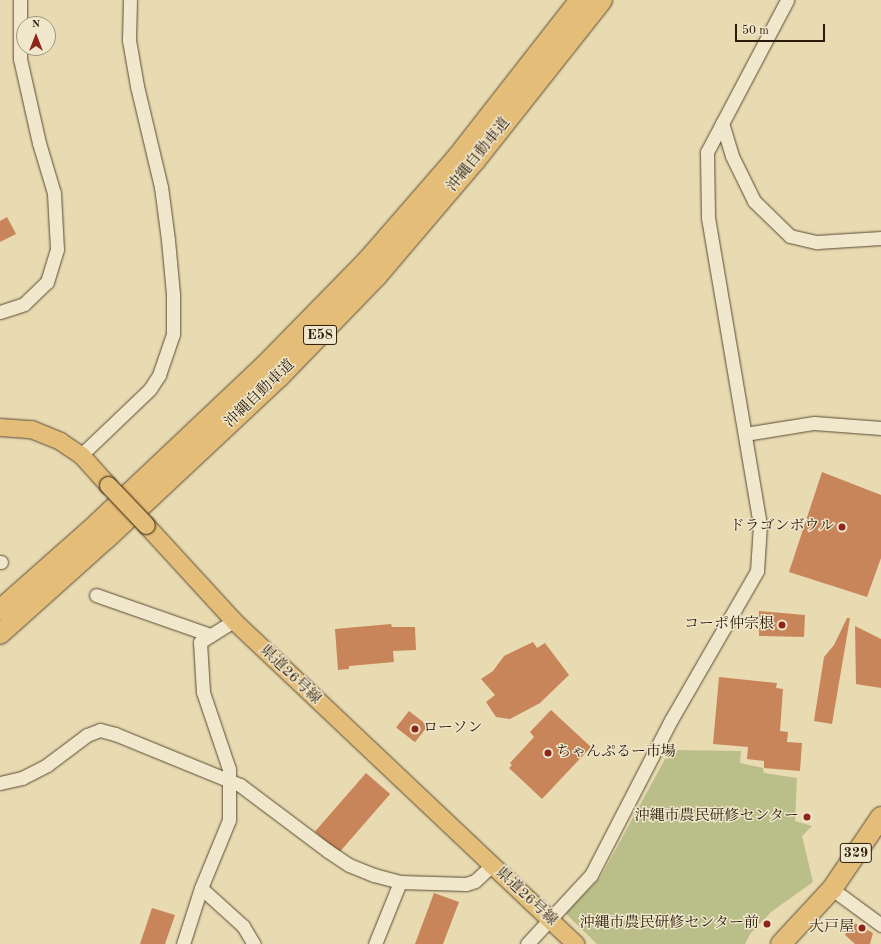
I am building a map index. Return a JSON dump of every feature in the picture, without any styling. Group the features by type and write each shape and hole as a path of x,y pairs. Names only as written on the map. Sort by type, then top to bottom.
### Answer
{"highway":[{"name":"沖縄自動車道","path":"0,610 99,522 265,365 360,268 585,8 602,0"},
{"path":"585,8 613,0"},
{"name":"沖縄自動車道","path":"0,634 107,538 280,376 377,276 475,161 585,8"},
{"name":"329","path":"781,944 832,889 881,818"}],"main road":[{"name":"県道26号線","path":"0,427 18,427 45,434 81,455 234,621 575,944"}],"street":[{"path":"0,312 24,304 48,282 57,249 54,194 39,143 20,59 20,0"},
{"path":"81,455 139,402 150,389 159,375 173,334 173,294 167,232 161,187 137,86 130,48 128,18 130,0"},
{"path":"527,944 591,875 671,720 757,571 760,525 708,217 707,152 787,0"},
{"path":"722,123 732,156 754,201 790,236 818,242 881,238"},
{"path":"745,434 814,423 881,428"},
{"path":"96,595 210,635"},
{"path":"183,944 201,888 229,820 229,769 204,692 200,642 234,621"},
{"path":"0,783 22,778 47,765 87,735 100,730 240,785 349,864 400,882 466,884 475,881 492,865"},
{"path":"375,944 400,882"},
{"path":"201,888 243,926 254,944"},
{"path":"832,889 881,925"}],"green space":[{"path":"670,750 741,751 740,763 763,768 764,773 797,778 795,821 812,826 802,836 813,882 771,912 750,934 745,944 597,944 565,913 600,878"}],"building":[{"path":"7,217 16,234 0,242 0,221"},
{"name":"ドラゴンボウル","path":"822,472 881,495 881,558 867,597 789,572"},
{"name":"コーポ仲宗根","path":"759,611 805,615 804,637 759,636"},
{"path":"847,618 850,618 832,724 814,721 824,657 834,645"},
{"path":"391,624 392,627 415,627 416,650 393,651 394,662 349,666 349,669 338,670 335,629"},
{"path":"855,626 881,639 881,688 856,684"},
{"path":"533,642 537,648 545,643 569,675 540,703 510,719 496,717 486,702 495,695 481,679 493,671 504,656"},
{"path":"719,677 777,683 776,688 783,689 780,731 788,732 787,742 802,743 800,771 764,768 764,761 747,759 748,747 713,744"},
{"path":"551,710 591,747 542,799 509,768 512,765 510,763 534,737 530,732"},
{"path":"409,711 428,726 415,742 396,728"},
{"path":"366,773 390,794 339,853 315,832"},
{"path":"434,893 459,902 443,944 415,944"},
{"path":"152,908 175,915 165,944 140,944"},
{"path":"851,921 873,933 870,944 855,944 845,935"}],"place":[{"name":"ドラゴンボウル","path":"842,527"},
{"name":"コーポ仲宗根","path":"782,625"},
{"name":"ローソン","path":"415,729"},
{"name":"ちゃんぷるー市場","path":"548,753"},
{"name":"沖縄市農民研修センター","path":"807,817"},
{"name":"沖縄市農民研修センター前","path":"767,924"},
{"name":"大戸屋","path":"862,928"}]}
